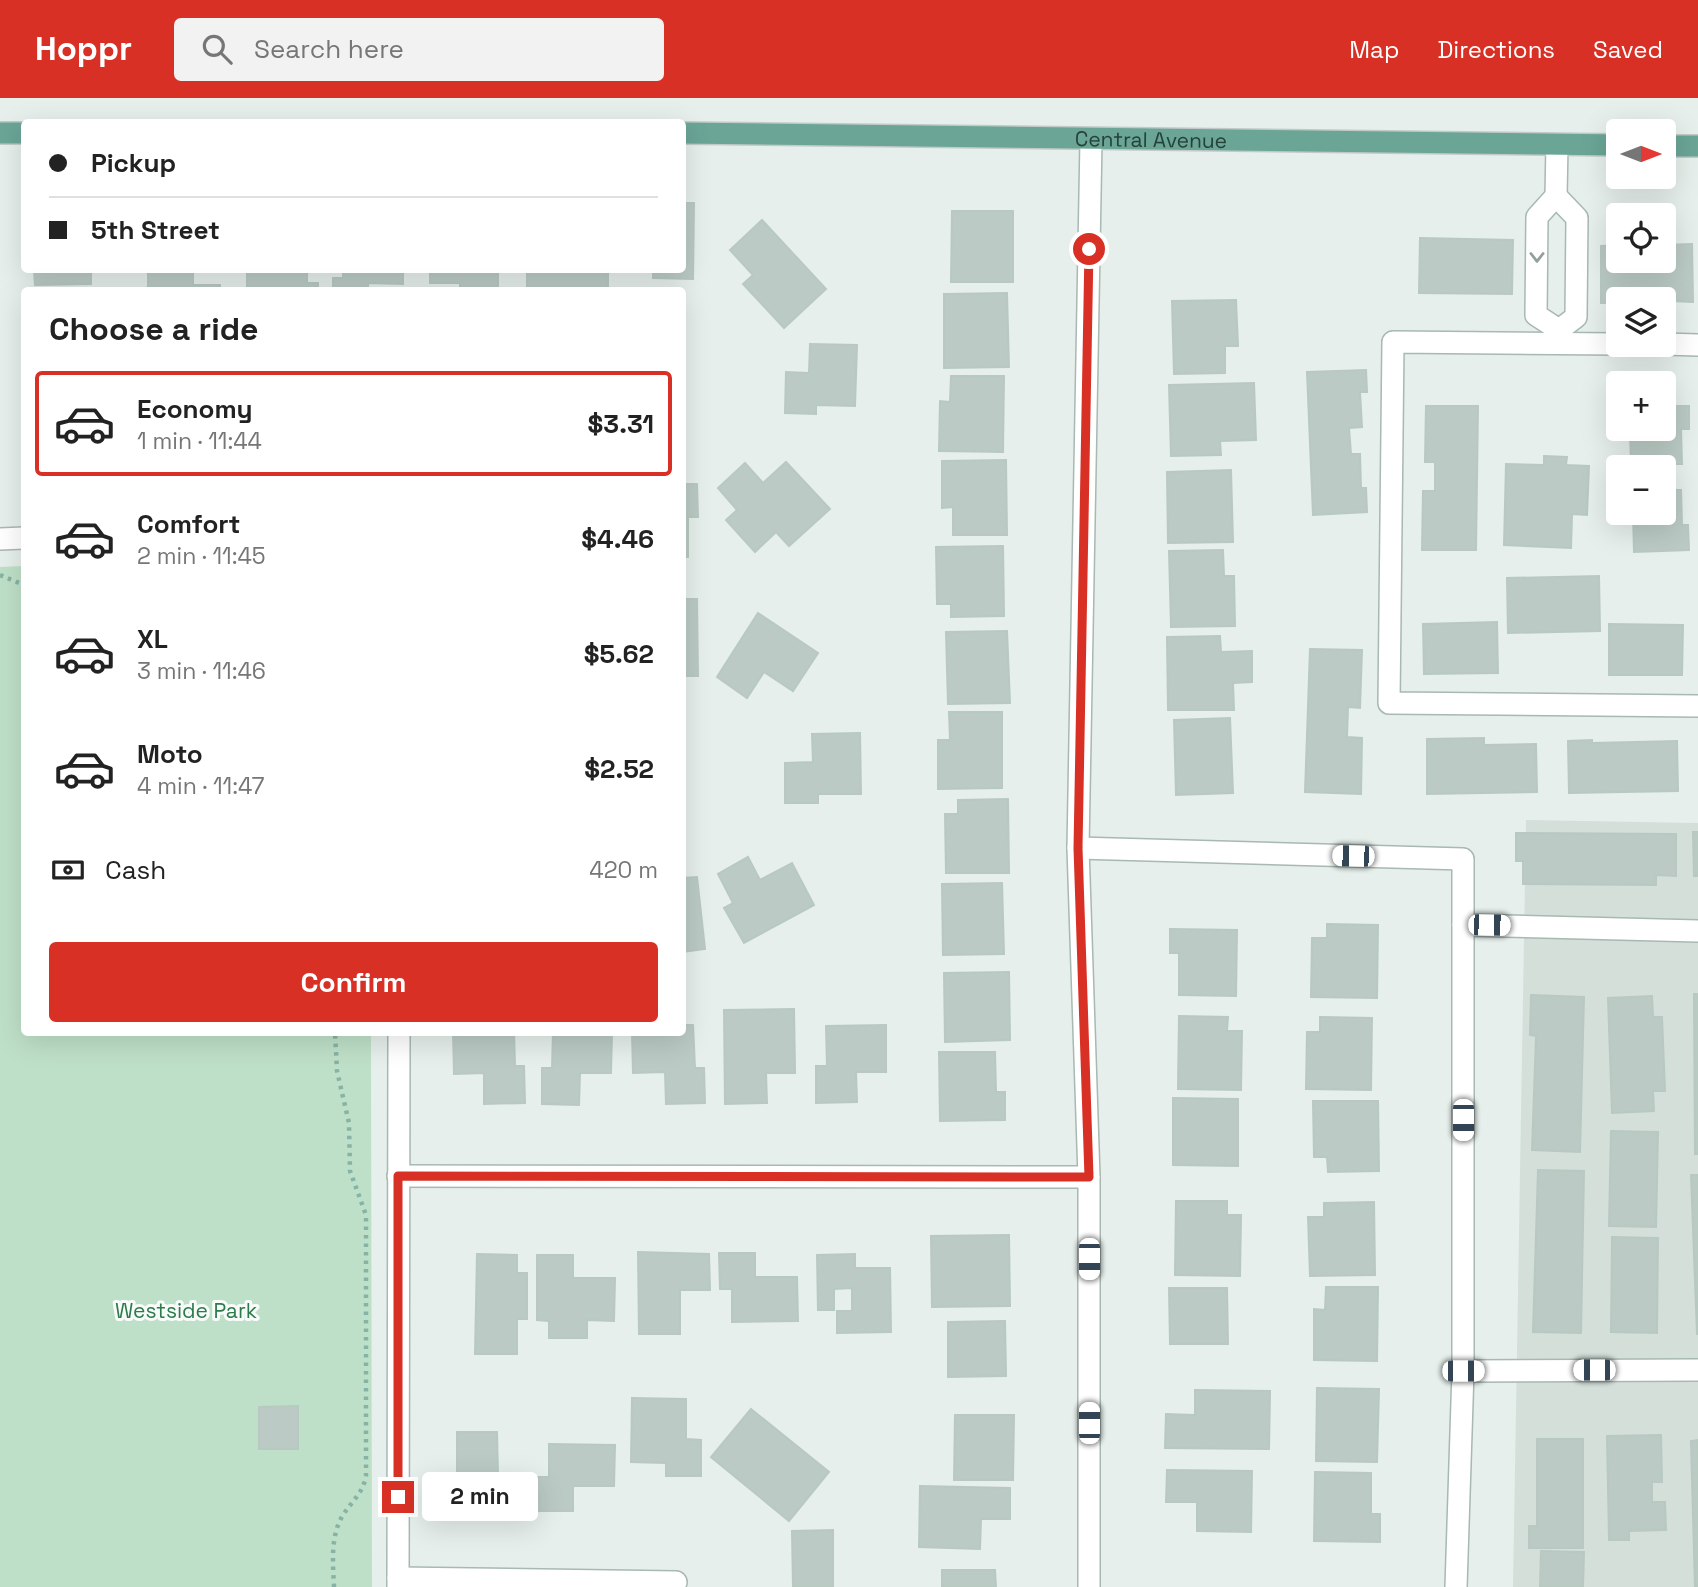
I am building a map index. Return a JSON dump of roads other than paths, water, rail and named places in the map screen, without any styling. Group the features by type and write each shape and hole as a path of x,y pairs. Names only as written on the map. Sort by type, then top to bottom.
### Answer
{"main road":[{"path":"0,133 21,133"},
{"name":"Central Avenue","path":"686,133 1606,145"},
{"path":"1676,146 1698,146"}],"street":[{"path":"1089,1587 1089,1177 1078,848 1091,140"},
{"path":"1557,145 1556,196 1537,217 1536,315 1558,337"},
{"path":"1556,196 1577,218 1576,317 1558,337"},
{"path":"1606,343 1558,337 1392,342 1389,703 1698,706"},
{"path":"1676,344 1698,345"},
{"path":"0,539 21,538"},
{"path":"1078,848 1463,859 1463,1371 1456,1587"},
{"path":"1463,925 1698,930"},
{"path":"399,1036 398,1582 676,1582"},
{"path":"398,1176 1089,1177"},
{"path":"1463,1371 1698,1370"}],"park label":[{"name":"Westside Park","path":"186,1310"}]}
